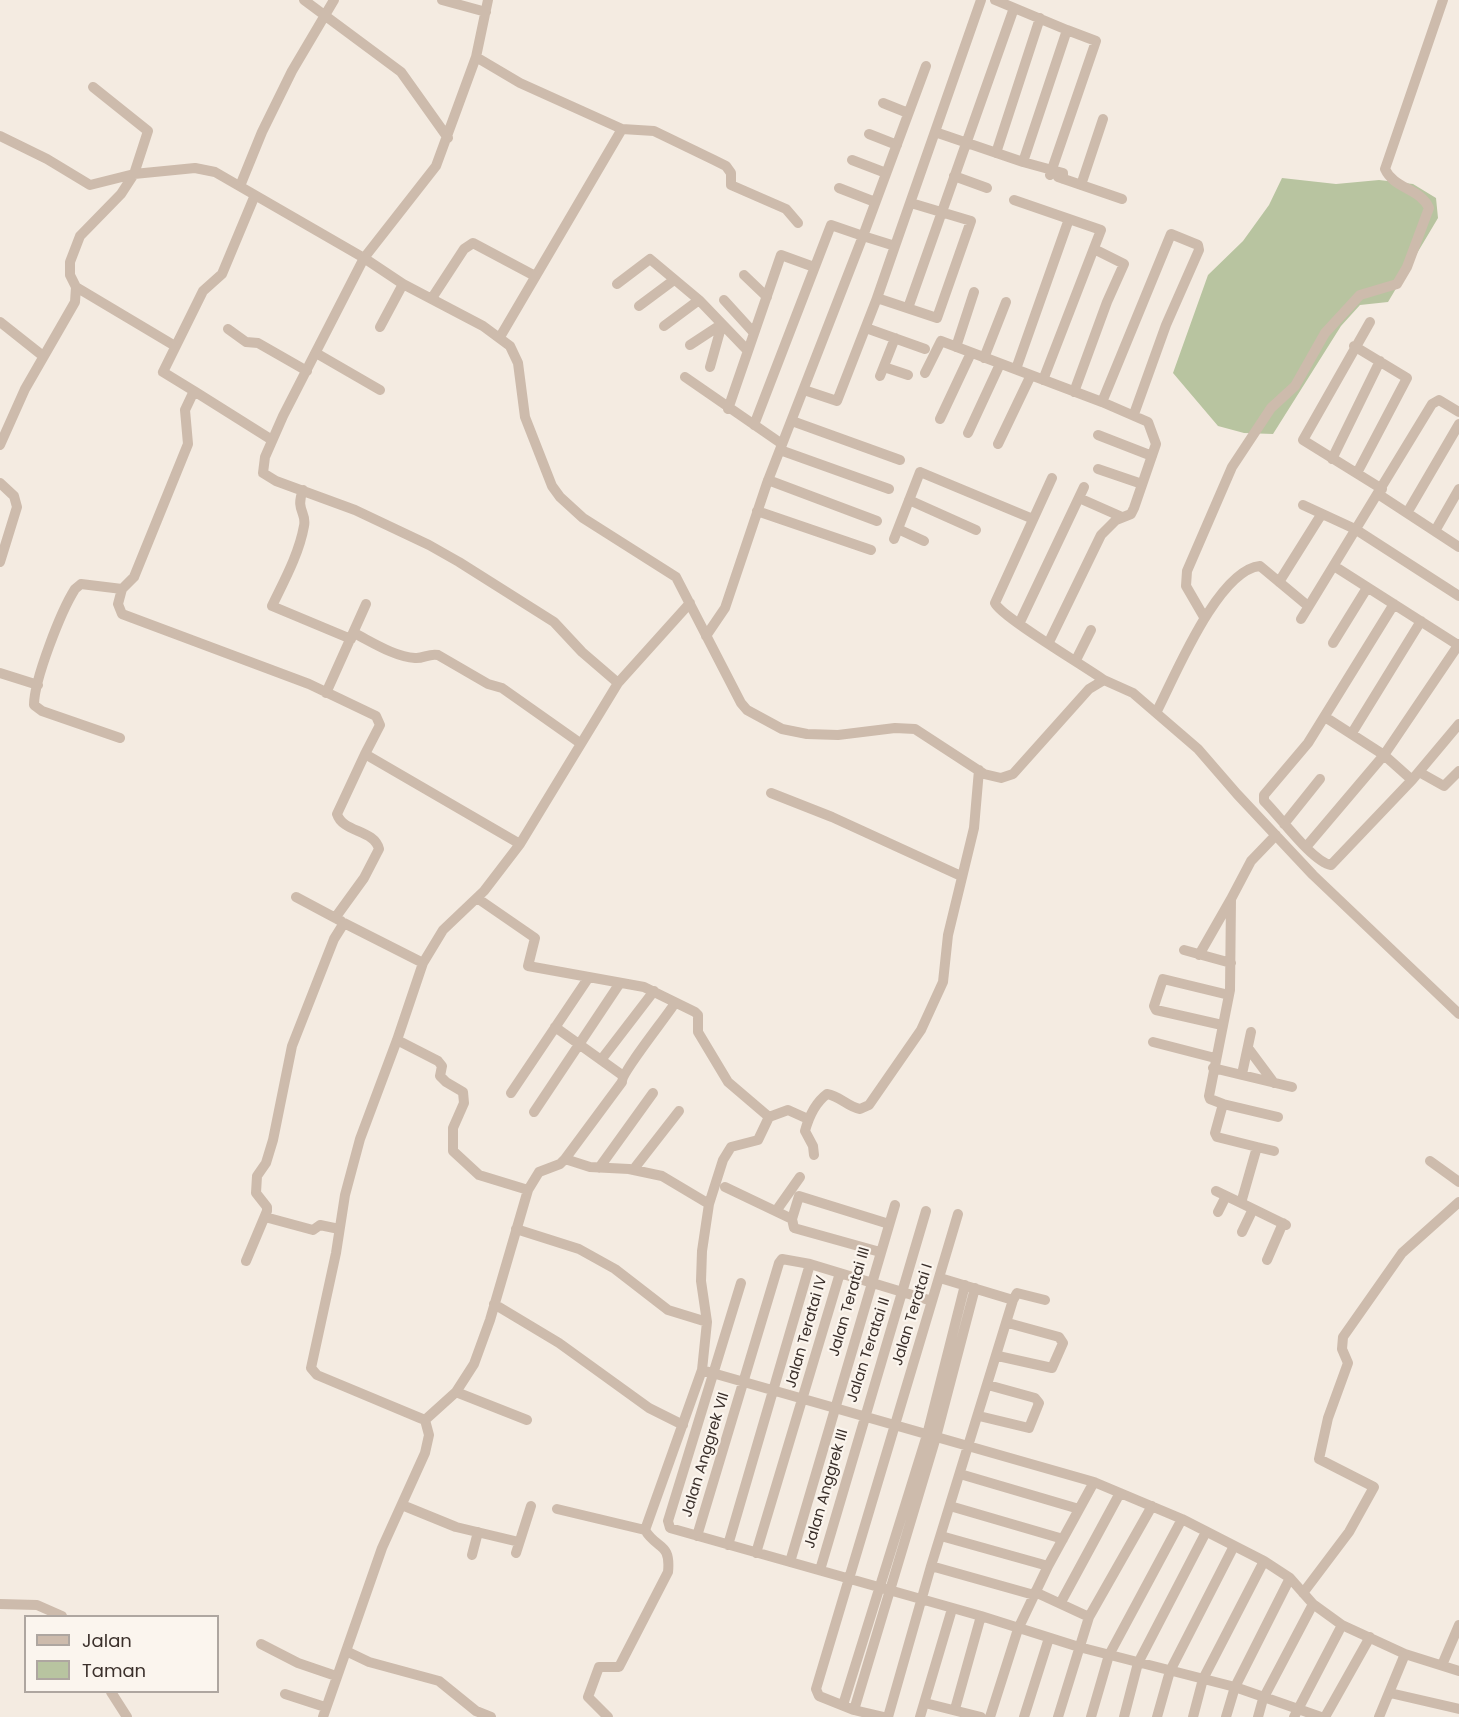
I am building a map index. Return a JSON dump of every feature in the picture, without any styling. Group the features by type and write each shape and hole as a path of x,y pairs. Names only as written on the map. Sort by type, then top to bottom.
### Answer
{"street":[{"path":"303,0 326,14 400,72 448,138"},
{"path":"240,186 262,132 292,71 334,0"},
{"path":"442,0 486,12"},
{"path":"488,0 476,57 448,138 427,181 364,258 272,440 262,469 265,476 366,515 459,562 554,622 582,652 618,683"},
{"path":"804,390 837,402 896,246 981,0"},
{"path":"995,0 1096,41 1051,172"},
{"path":"1204,616 1186,586 1187,571 1232,467 1271,408 1295,386 1325,333 1360,295 1397,284 1410,257 1429,208 1425,200 1393,181 1386,169 1443,0"},
{"path":"908,308 1014,8"},
{"path":"996,153 1040,18"},
{"path":"1023,162 1067,30"},
{"path":"476,57 519,83 622,129 654,131 726,166 731,173 731,185 786,209 798,224"},
{"path":"706,636 725,608 768,480 926,66"},
{"path":"93,87 148,131 134,174 121,194 80,236 70,262 70,275 76,287 175,346"},
{"path":"883,103 908,113"},
{"path":"1081,185 1102,119"},
{"path":"500,337 622,129"},
{"path":"935,132 1051,172 1063,173 1063,179 1122,199"},
{"path":"869,134 897,145"},
{"path":"0,136 47,159 90,185 134,174 201,168 240,186 364,258 403,284 500,337 515,354 525,417 544,468 560,497 603,532 676,577 741,703 769,723 807,734 838,735 895,728 915,729 979,770 996,777 1013,774 1072,705 1089,689 1104,680"},
{"path":"852,160 886,173"},
{"path":"954,176 987,188"},
{"path":"839,188 875,202"},
{"path":"255,195 222,274 203,291 175,346 164,374 272,440"},
{"path":"1014,200 1101,230 1043,380"},
{"path":"877,298 937,318 971,221 911,203"},
{"path":"1016,369 1069,219"},
{"path":"754,425 831,225 896,246"},
{"path":"1102,402 1171,234 1198,245 1199,250 1166,325 1134,414"},
{"path":"432,298 464,249 473,243 535,276"},
{"path":"1074,392 1107,302 1124,264 1094,249"},
{"path":"728,409 781,255 814,267"},
{"path":"617,284 650,259 699,300 748,351"},
{"path":"744,275 766,297"},
{"path":"639,306 674,280"},
{"path":"380,327 403,284"},
{"path":"0,445 43,356 70,314 76,287"},
{"path":"956,347 974,292"},
{"path":"664,326 699,300"},
{"path":"724,300 754,333"},
{"path":"984,357 1006,302"},
{"path":"0,322 43,356"},
{"path":"1370,322 1354,346 1304,440 1357,473 1407,513 1459,547"},
{"path":"690,345 722,324"},
{"path":"710,367 722,324"},
{"path":"866,328 925,349"},
{"path":"228,329 246,342 258,343 307,371"},
{"path":"704,335 716,346"},
{"path":"896,338 882,372 908,375"},
{"path":"925,373 941,341 1134,414 1148,422 1156,444 1133,511 1106,529 1096,543 1049,642"},
{"path":"1354,346 1407,378 1357,473"},
{"path":"316,353 380,390"},
{"path":"940,419 971,353"},
{"path":"1332,459 1380,361"},
{"path":"968,433 1000,364"},
{"path":"998,444 1031,375"},
{"path":"685,377 754,425 781,447 889,489"},
{"path":"194,391 185,410 188,439 180,467 134,578 122,589 118,604 122,614 326,693 372,714 380,722 337,814 344,824 374,839 379,849 340,921 292,1046 273,1140 266,1163 257,1176 256,1192 267,1209 246,1262"},
{"path":"1300,619 1436,400 1459,412"},
{"path":"792,421 900,460"},
{"path":"1407,513 1459,424"},
{"path":"1098,435 1152,456"},
{"path":"1098,469 1142,484"},
{"path":"924,541 896,534 920,472 1033,519"},
{"path":"1052,478 996,598 997,608 1104,680 1133,693 1157,711 1198,749 1276,836 1381,942 1459,1014"},
{"path":"768,480 877,521"},
{"path":"0,483 14,496 17,507 0,562"},
{"path":"1019,624 1084,487"},
{"path":"1435,531 1459,489"},
{"path":"303,490 299,503 305,519 301,540 272,606 405,656 418,658 429,654 438,655 488,684 502,688 580,743"},
{"path":"1079,498 1122,517"},
{"path":"909,500 976,530"},
{"path":"1302,505 1355,529 1459,596"},
{"path":"757,511 871,550"},
{"path":"1279,582 1321,515"},
{"path":"1157,711 1204,616 1234,578 1255,566 1260,566 1308,606"},
{"path":"1306,847 1383,755 1458,644 1334,566"},
{"path":"120,738 37,708 34,701 50,647 75,589 81,584 122,589"},
{"path":"1333,643 1367,588"},
{"path":"285,1694 324,1712 382,1548 428,1444 428,1428 425,1420 317,1375 311,1368 345,1195 360,1139 398,1040 423,963 443,930 477,898 520,844 618,683 690,603"},
{"path":"326,693 366,604"},
{"path":"1394,604 1308,743 1264,795 1264,801 1280,815 1284,824 1306,847 1327,865 1331,865 1416,776 1459,724"},
{"path":"1352,733 1421,621"},
{"path":"1076,660 1091,630"},
{"path":"0,673 38,686"},
{"path":"1325,717 1416,776 1444,786 1459,771"},
{"path":"365,754 520,844"},
{"path":"814,1155 813,1146 805,1134 808,1119 827,1094 833,1095 852,1108 860,1110 869,1105 921,1030 945,972 948,935 974,828 979,770"},
{"path":"1284,824 1320,779"},
{"path":"771,793 832,817 961,876"},
{"path":"1199,955 1251,861 1276,836"},
{"path":"296,897 423,963"},
{"path":"477,898 535,938 537,941 528,966 654,991 697,1014 698,1032 728,1083 769,1117"},
{"path":"1231,898 1229,995 1209,1096 1210,1099 1223,1104 1278,1117"},
{"path":"1184,950 1231,963"},
{"path":"511,1093 589,977"},
{"path":"1222,1025 1159,1011 1154,1006 1164,979 1229,995"},
{"path":"534,1112 620,983"},
{"path":"601,1060 654,991"},
{"path":"425,1420 456,1392 474,1364 528,1190 539,1172 560,1164 565,1159 622,1082 622,1075 650,1041 675,1003"},
{"path":"555,1027 622,1075"},
{"path":"1242,1074 1251,1032"},
{"path":"398,1040 438,1061 442,1066 440,1076 463,1092 464,1103 453,1128 453,1151 479,1175 528,1190"},
{"path":"1153,1042 1242,1074 1292,1087"},
{"path":"1248,1048 1274,1083"},
{"path":"599,1168 653,1093"},
{"path":"1223,1104 1215,1133 1217,1137 1274,1150"},
{"path":"645,1530 682,1425 694,1401 702,1370 707,1322 701,1281 702,1251 709,1204 729,1150 736,1144 750,1144 758,1140 769,1117 788,1110 808,1119"},
{"path":"633,1170 679,1111"},
{"path":"1240,1203 1257,1147"},
{"path":"565,1159 599,1168 633,1170 662,1176 709,1204"},
{"path":"1430,1161 1459,1182"},
{"path":"800,1178 795,1194 792,1219 794,1228 880,1252"},
{"path":"725,1187 792,1219"},
{"path":"1215,1191 1285,1224 1267,1260"},
{"path":"776,1211 795,1194"},
{"path":"795,1194 889,1224"},
{"path":"1218,1212 1226,1196"},
{"path":"1304,1593 1349,1532 1374,1487 1319,1459 1328,1418 1347,1363 1342,1349 1343,1338 1402,1253 1459,1202"},
{"name":"Jalan Teratai III","path":"790,1562 895,1205"},
{"path":"1242,1232 1253,1209"},
{"name":"Jalan Teratai II","path":"864,1417 926,1211"},
{"name":"Jalan Teratai I","path":"843,1705 819,1696 816,1689 851,1580 958,1215"},
{"path":"265,1217 313,1230 320,1225 339,1229"},
{"path":"516,1229 579,1250 615,1269 668,1310 707,1322"},
{"name":"Jalan Anggrek VII","path":"697,1536 782,1259 810,1264"},
{"path":"728,1545 810,1264 932,1301"},
{"name":"Jalan Teratai IV","path":"756,1553 840,1273"},
{"path":"940,1278 1013,1300"},
{"path":"741,1283 668,1521 672,1530 922,1599 1079,1647 1235,1688 1295,1713 1323,1717 1370,1637"},
{"path":"854,1710 885,1589 931,1436 970,1286"},
{"path":"885,1589 843,1705 854,1710 886,1717 968,1446 998,1356 1013,1300 1017,1293 1046,1300"},
{"path":"494,1304 559,1343 649,1408 682,1425"},
{"path":"998,1356 1052,1368 1063,1343 1059,1337 1008,1323"},
{"path":"702,1370 1094,1482 1120,1492 1182,1519 1264,1561 1290,1578 1313,1604 1342,1625 1405,1654 1459,1671"},
{"path":"979,1416 1029,1428 1039,1403 1035,1398 988,1385"},
{"path":"456,1392 527,1420"},
{"name":"Jalan Anggrek III","path":"820,1570 864,1417"},
{"path":"960,1474 1079,1509"},
{"path":"990,1717 1018,1629 1048,1566 1094,1482"},
{"path":"1061,1602 1120,1492"},
{"path":"402,1505 456,1527 519,1542"},
{"path":"516,1553 531,1506"},
{"path":"950,1506 1063,1539"},
{"path":"1058,1717 1089,1617 1152,1506"},
{"path":"557,1509 645,1530 667,1550 668,1572 619,1666 599,1667 588,1697 608,1717"},
{"path":"1091,1717 1109,1655 1182,1519"},
{"path":"472,1555 478,1532"},
{"path":"1124,1717 1138,1663 1206,1532"},
{"path":"941,1536 1048,1566"},
{"path":"1157,1717 1170,1671 1234,1546"},
{"path":"1192,1717 1203,1679 1264,1561"},
{"path":"931,1566 1061,1602 1089,1617"},
{"path":"1226,1717 1235,1688 1290,1578"},
{"path":"0,1604 37,1605 58,1615"},
{"path":"1258,1717 1263,1698 1313,1604"},
{"path":"920,1717 952,1609"},
{"path":"955,1710 981,1616"},
{"path":"1442,1665 1459,1624"},
{"path":"1295,1713 1342,1625"},
{"path":"1024,1717 1049,1638"},
{"path":"261,1644 298,1663 336,1676"},
{"path":"346,1651 369,1662 439,1681 476,1711 491,1717"},
{"path":"1379,1717 1405,1654"},
{"path":"112,1693 127,1717"},
{"path":"1390,1693 1459,1709"},
{"path":"925,1703 981,1717"}],"green space":[{"path":"1282,178 1336,184 1379,180 1413,184 1436,198 1438,218 1388,302 1360,305 1341,326 1273,434 1244,433 1218,426 1173,373 1208,275 1243,241 1269,205"}]}
